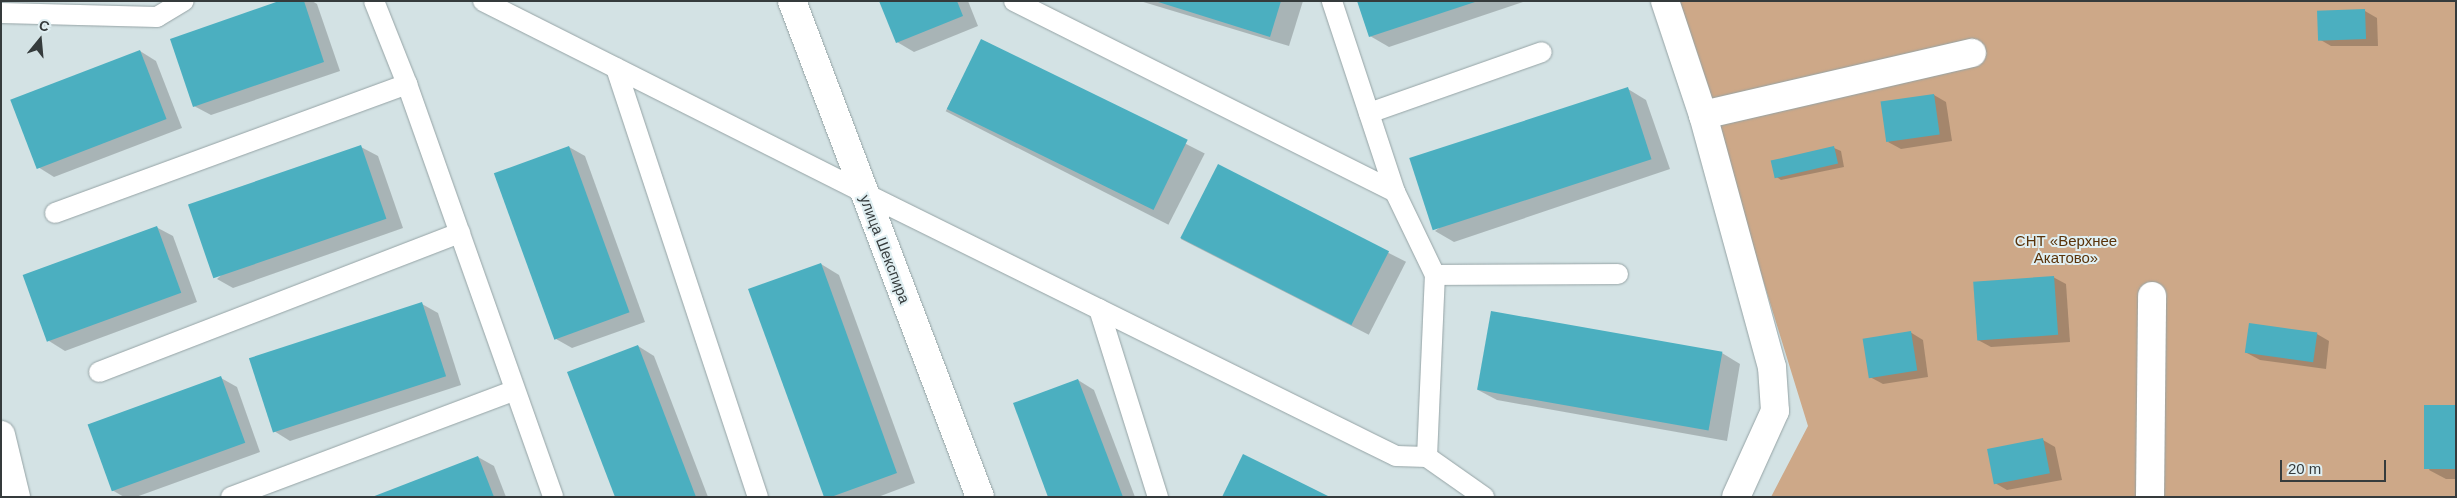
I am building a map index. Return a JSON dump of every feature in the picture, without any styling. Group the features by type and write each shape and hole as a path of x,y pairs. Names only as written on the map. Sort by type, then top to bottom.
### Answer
{"street":[{"name":"улица Шекспира","path":"792,1 980,497"},
{"path":"1665,1 1703,116 1772,367 1775,411 1736,497"},
{"path":"1703,116 1972,53"},
{"path":"2150,497 2152,296"},
{"path":"1,435 16,497"}],"lane":[{"path":"1,13 157,16 184,1"},
{"path":"374,1 407,84 553,497"},
{"path":"483,1 864,193 1396,456 1427,457 1484,497"},
{"path":"1014,1 1394,192"},
{"path":"1332,1 1394,192 1435,275 1427,457"},
{"path":"1369,113 1542,52"},
{"path":"616,68 758,497"},
{"path":"55,213 407,84"},
{"path":"100,372 460,233"},
{"path":"1435,275 1618,274"},
{"path":"1099,309 1158,497"},
{"path":"230,497 515,390"}],"green space":[{"name":"СНТ «Верхнее Акатово»","path":"1677,1 2456,1 2456,497 1771,497 1808,426"}],"building":[{"path":"279,1 304,1 324,62 193,107 170,39"},
{"path":"879,1 957,1 963,16 896,43"},
{"path":"1155,1 1281,1 1270,37"},
{"path":"1357,1 1475,1 1475,2 1369,37"},
{"path":"2365,9 2366,39 2318,41 2317,11"},
{"path":"981,39 1188,140 1154,210 947,109"},
{"path":"140,50 167,119 37,169 10,100"},
{"path":"1628,87 1651,159 1433,230 1409,158"},
{"path":"1934,94 1940,135 1886,142 1881,102"},
{"path":"361,145 386,219 213,278 188,205"},
{"path":"569,146 630,312 554,340 494,173"},
{"path":"1834,146 1838,164 1775,178 1771,161"},
{"path":"1218,164 1389,251 1351,325 1180,238"},
{"path":"157,226 181,293 47,342 23,275"},
{"path":"821,263 897,473 831,497 824,497 748,289"},
{"path":"2054,276 2058,335 1977,341 1973,282"},
{"path":"422,302 446,376 273,432 249,358"},
{"path":"1491,311 1722,352 1709,431 1477,390"},
{"path":"2249,323 2317,333 2313,362 2245,353"},
{"path":"1911,331 1917,371 1869,378 1863,339"},
{"path":"638,345 696,497 615,497 567,372"},
{"path":"221,376 245,443 112,491 88,425"},
{"path":"1078,379 1123,497 1048,497 1013,403"},
{"path":"2424,405 2456,405 2456,469 2424,469"},
{"path":"2043,438 2050,473 1994,484 1987,449"},
{"path":"1243,454 1330,497 1222,497"},
{"path":"478,456 494,497 372,497"}]}
